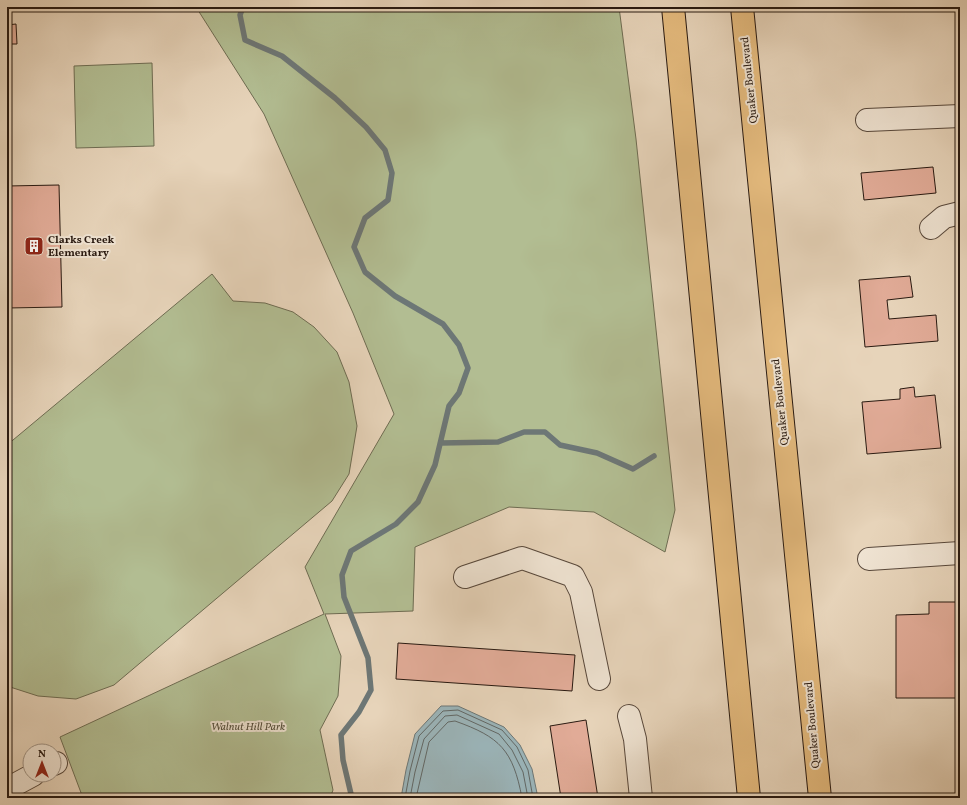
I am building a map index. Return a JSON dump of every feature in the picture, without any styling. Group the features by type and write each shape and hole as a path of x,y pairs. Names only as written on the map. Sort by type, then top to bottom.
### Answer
{"main road":[{"path":"673,7 749,798"},
{"name":"Quaker Boulevard","path":"742,7 820,798"}],"street":[{"path":"867,120 960,116"},
{"path":"931,228 944,217 960,214"},
{"path":"869,559 960,553"},
{"path":"465,577 522,558 573,576 581,592 599,679"},
{"path":"629,716 635,739 641,798"},
{"path":"7,789 22,781"}],"green space":[{"name":"Walnut Hill Park","path":"196,7 619,7 636,139 675,510 665,552 594,512 509,507 415,547 413,611 325,614 341,656 338,696 320,730 333,790 330,798 83,798 60,737 324,614 305,567 394,414 353,313 264,114"},
{"path":"152,63 154,146 76,148 74,66"},
{"path":"212,274 233,301 265,303 293,312 314,327 337,352 349,382 357,426 349,474 332,501 114,685 76,699 38,696 7,686 7,445"}],"water":[{"path":"441,706 458,706 504,727 520,745 532,769 538,798 401,798 415,734"}],"building":[{"path":"16,24 17,44 7,44 7,25"},
{"path":"933,167 936,193 864,200 861,173"},
{"name":"Clarks Creek Elementary","path":"59,185 62,307 7,308 7,186"},
{"path":"910,276 913,297 887,300 889,319 936,315 938,341 865,347 859,280"},
{"path":"914,387 915,397 935,395 941,448 867,454 862,402 900,399 900,389"},
{"path":"929,602 959,602 959,698 896,698 896,615 929,614"},
{"path":"398,643 575,655 572,691 396,679"},
{"path":"586,720 598,798 561,798 550,726"}],"waterway":[{"path":"243,7 240,15 245,40 282,56 335,98 366,127 385,150 392,173 388,200 365,218 354,247 365,272 395,296 443,324 459,345 468,368 459,393 449,406 435,465 418,502 396,524 351,551 342,575 344,597 368,658 371,690 359,712 341,735 343,760 351,794 350,798"},
{"path":"441,443 498,442 524,432 545,432 560,445 597,453 633,469 654,456"}],"place":[{"name":"Clarks Creek Elementary","path":"34,246"}]}
